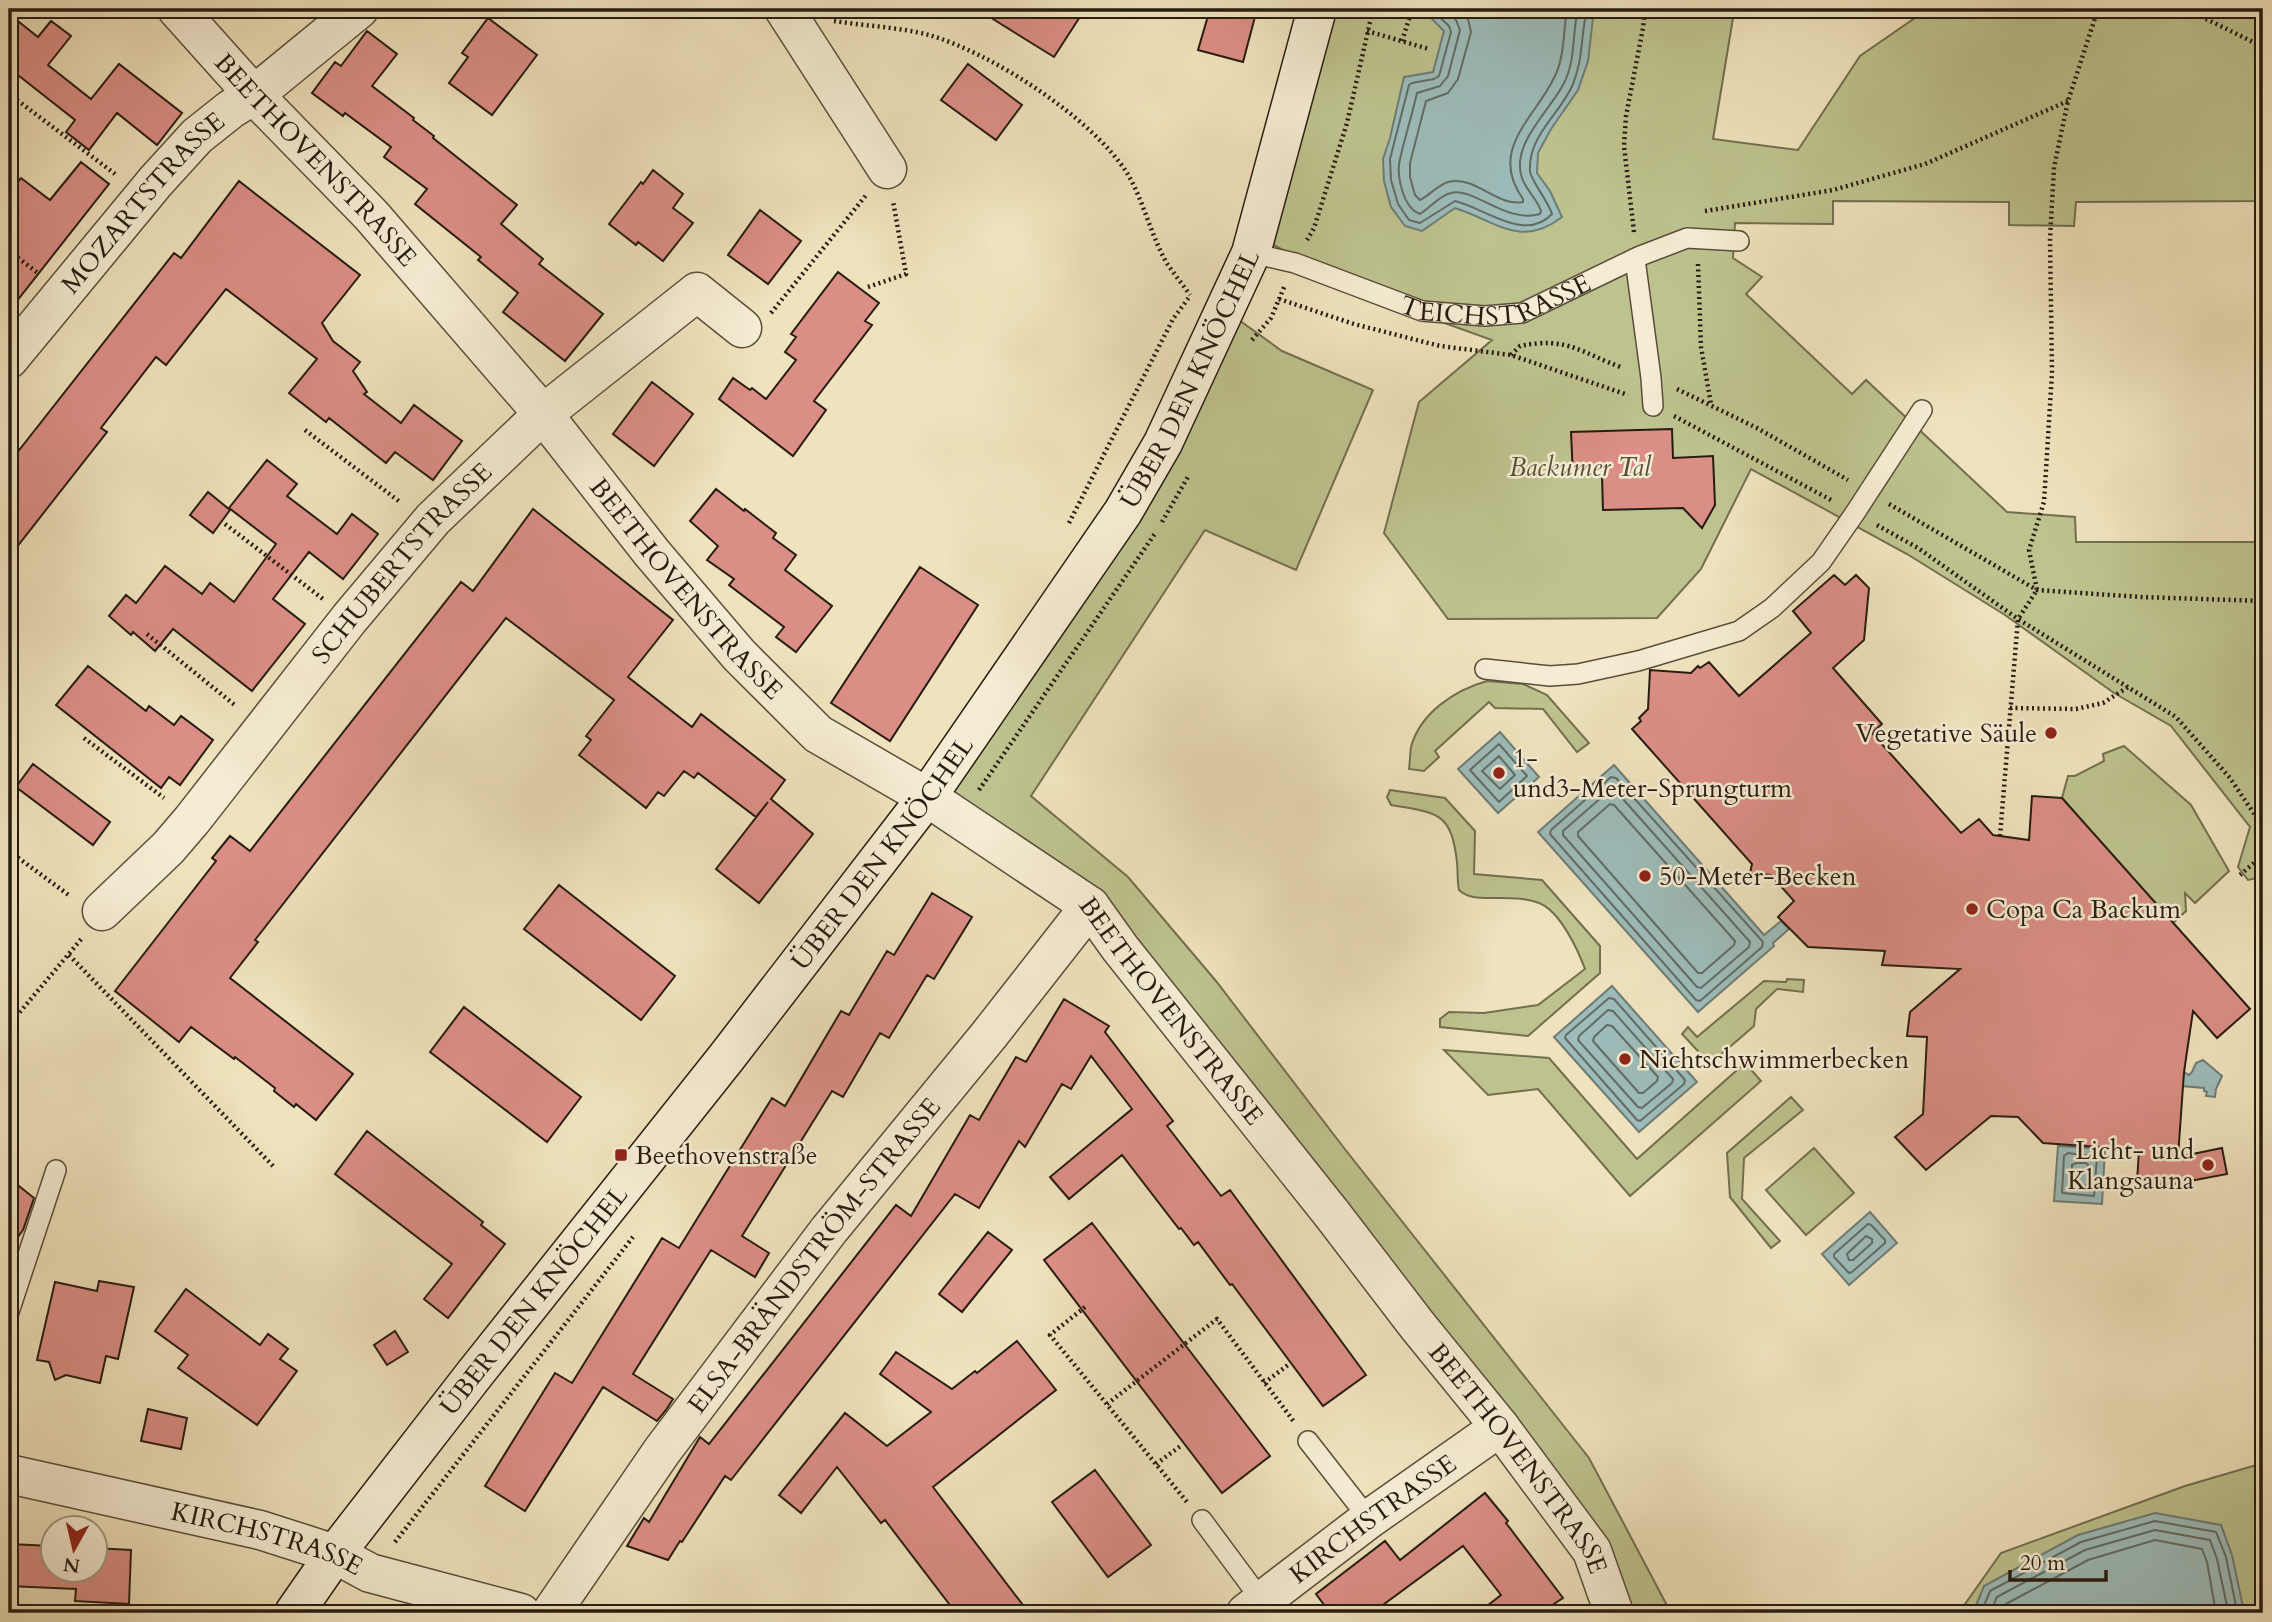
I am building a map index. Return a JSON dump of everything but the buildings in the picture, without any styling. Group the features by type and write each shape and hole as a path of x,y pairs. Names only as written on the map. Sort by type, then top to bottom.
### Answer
{"street":[{"name":"BEETHOVENSTRASSE","path":"177,9 254,95 371,215 543,414 652,553 738,655 818,734 927,797 1090,906 1135,967 1500,1427 1592,1551 1614,1613"},
{"name":"MOZARTSTRASSE","path":"9,359 144,195 197,136 231,108 254,95 359,9"},
{"name":"ÜBER DEN KNÖCHEL","path":"294,1613 335,1554 726,1058 927,797 1123,512 1163,443 1251,253 1317,9"},
{"path":"786,12 887,169"},
{"name":"SCHUBERTSTRASSE","path":"102,911 168,848 192,820 349,619 429,524 543,414 697,292 756,321"},
{"name":"ELSA-BRÄNDSTRÖM-STRASSE","path":"551,1613 662,1451 829,1230 989,1035 1090,906"},
{"name":"KIRCHSTRASSE","path":"1254,1607 1369,1520 1500,1427"},
{"name":"KIRCHSTRASSE","path":"9,1474 260,1530 335,1554 370,1573 522,1613"}],"lane":[{"name":"TEICHSTRASSE","path":"1251,253 1294,263 1422,311 1485,316 1522,313 1638,258 1687,239 1739,241"},
{"path":"1638,258 1653,406"},
{"path":"1485,669 1550,676 1578,674 1638,661 1739,631 1772,608 1821,562 1922,410"},
{"path":"9,1312 56,1170"},
{"path":"1308,1441 1369,1520"},
{"path":"1202,1520 1254,1607"}],"path":[{"path":"1402,41 1412,9"},
{"path":"1638,258 1624,146 1626,116 1645,9"},
{"path":"2000,836 2018,619 2037,590 2029,550 2044,502 2050,398 2053,167 2068,102 2098,9"},
{"path":"2186,9 2263,47"},
{"path":"786,12 928,35 958,45 1022,79 1056,101 1106,148 1127,173 1168,264 1190,295"},
{"path":"1367,31 1429,49"},
{"path":"17,100 144,195"},
{"path":"1703,211 1833,190 1925,164 2068,102"},
{"path":"868,287 906,274 887,169"},
{"path":"756,321 887,169"},
{"path":"1698,239 1701,347 1711,405"},
{"path":"1062,533 1087,490 1173,319 1197,288"},
{"path":"1279,299 1354,324 1440,346 1511,355 1618,390 1855,513 1918,548 2018,619 2176,717 2230,778 2263,827"},
{"path":"1511,355 1520,346 1556,342 1651,378 1757,428 2037,590 2263,601"},
{"path":"305,430 429,524"},
{"path":"225,524 349,619"},
{"path":"147,634 264,728"},
{"path":"2010,708 2076,709 2103,703 2128,687"},
{"path":"84,738 192,820"},
{"path":"9,851 66,895 102,911"},
{"path":"2240,875 2263,855"},
{"path":"9,1025 69,956 273,1166"},
{"path":"1085,1307 1050,1335 1202,1520"},
{"path":"1107,1404 1217,1319 1308,1441"},
{"path":"1264,1383 1288,1365"},
{"path":"1156,1464 1182,1445"}],"green space":[{"name":"Backumer Tal","path":"1337,9 1731,9 1733,18 1713,139 1798,150 1860,56 1928,9 2263,9 2263,201 2076,202 2074,226 2009,225 2009,202 1833,201 1833,224 1735,223 1733,258 1762,277 1746,294 1852,394 1866,380 2007,512 2075,517 2076,542 2263,542 2263,877 2248,880 2238,867 2250,827 2171,726 2114,693 2005,615 1907,554 1751,469 1701,569 1657,618 1448,619 1384,533 1419,402 1492,340 1361,293 1272,244"},
{"path":"1225,310 1282,351 1373,390 1296,570 1205,530 1031,796 1128,877 1216,981 1589,1458 1671,1613 1594,1613 1586,1571 1120,948 927,797"},
{"path":"1487,681 1523,684 1547,695 1589,743 1577,752 1543,709 1495,708 1489,702 1435,751 1439,757 1424,771 1409,769 1411,747 1422,724 1451,697"},
{"path":"2124,746 2191,805 2229,871 2195,903 2185,893 2186,911 2172,924 2062,798 2068,776 2075,776 2104,761 2103,754"},
{"path":"1390,790 1445,798 1475,831 1474,874 1542,880 1600,946 1600,973 1528,1036 1440,1027 1440,1019 1449,1012 1484,1013 1538,1005 1585,969 1573,942 1561,922 1547,907 1539,903 1521,899 1474,897 1459,890 1454,845 1446,824 1431,813 1391,805 1387,797"},
{"path":"1787,979 1804,980 1803,992 1777,989 1756,1009 1754,1026 1710,1064 1682,1034 1688,1027 1697,1037 1764,981 1786,982"},
{"path":"1444,1050 1549,1058 1637,1159 1745,1063 1761,1081 1630,1196 1538,1089 1488,1095"},
{"path":"1791,1097 1803,1110 1744,1158 1742,1199 1780,1241 1771,1248 1730,1197 1727,1153"},
{"path":"1814,1148 1854,1193 1806,1235 1766,1190"},
{"path":"2263,1463 2263,1613 1961,1613 2001,1553 2185,1486"}],"water":[{"path":"1422,9 1594,9 1588,61 1578,90 1538,153 1537,173 1550,191 1562,217 1534,231 1521,232 1455,208 1422,231 1405,226 1391,207 1384,181 1383,159 1404,77 1433,72 1444,31"},
{"name":"1- und3-Meter-Sprungturm","path":"1500,732 1539,777 1498,813 1458,769"},
{"name":"50-Meter-Becken","path":"1614,765 1764,935 1781,921 1789,929 1773,943 1774,946 1698,1012 1538,832"},
{"name":"Nichtschwimmerbecken","path":"1612,986 1697,1082 1639,1132 1554,1037"},
{"path":"2203,1060 2222,1076 2215,1097 2206,1096 2204,1088 2182,1086 2184,1072 2189,1075 2196,1063"},
{"path":"2058,1146 2105,1149 2102,1204 2054,1201"},
{"path":"1870,1212 1897,1243 1849,1285 1822,1254"},
{"path":"2155,1513 2221,1525 2232,1555 2243,1607 2241,1613 1973,1613 1984,1586 2078,1535"}],"place":[{"name":"Vegetative Säule","path":"2051,733"},
{"name":"1- und3-Meter-Sprungturm","path":"1499,773"},
{"name":"50-Meter-Becken","path":"1645,876"},
{"name":"Copa Ca Backum","path":"1972,909"},
{"name":"Nichtschwimmerbecken","path":"1625,1059"},
{"name":"Beethovenstraße","path":"621,1155"},
{"name":"Licht- und Klangsauna","path":"2208,1165"}]}
